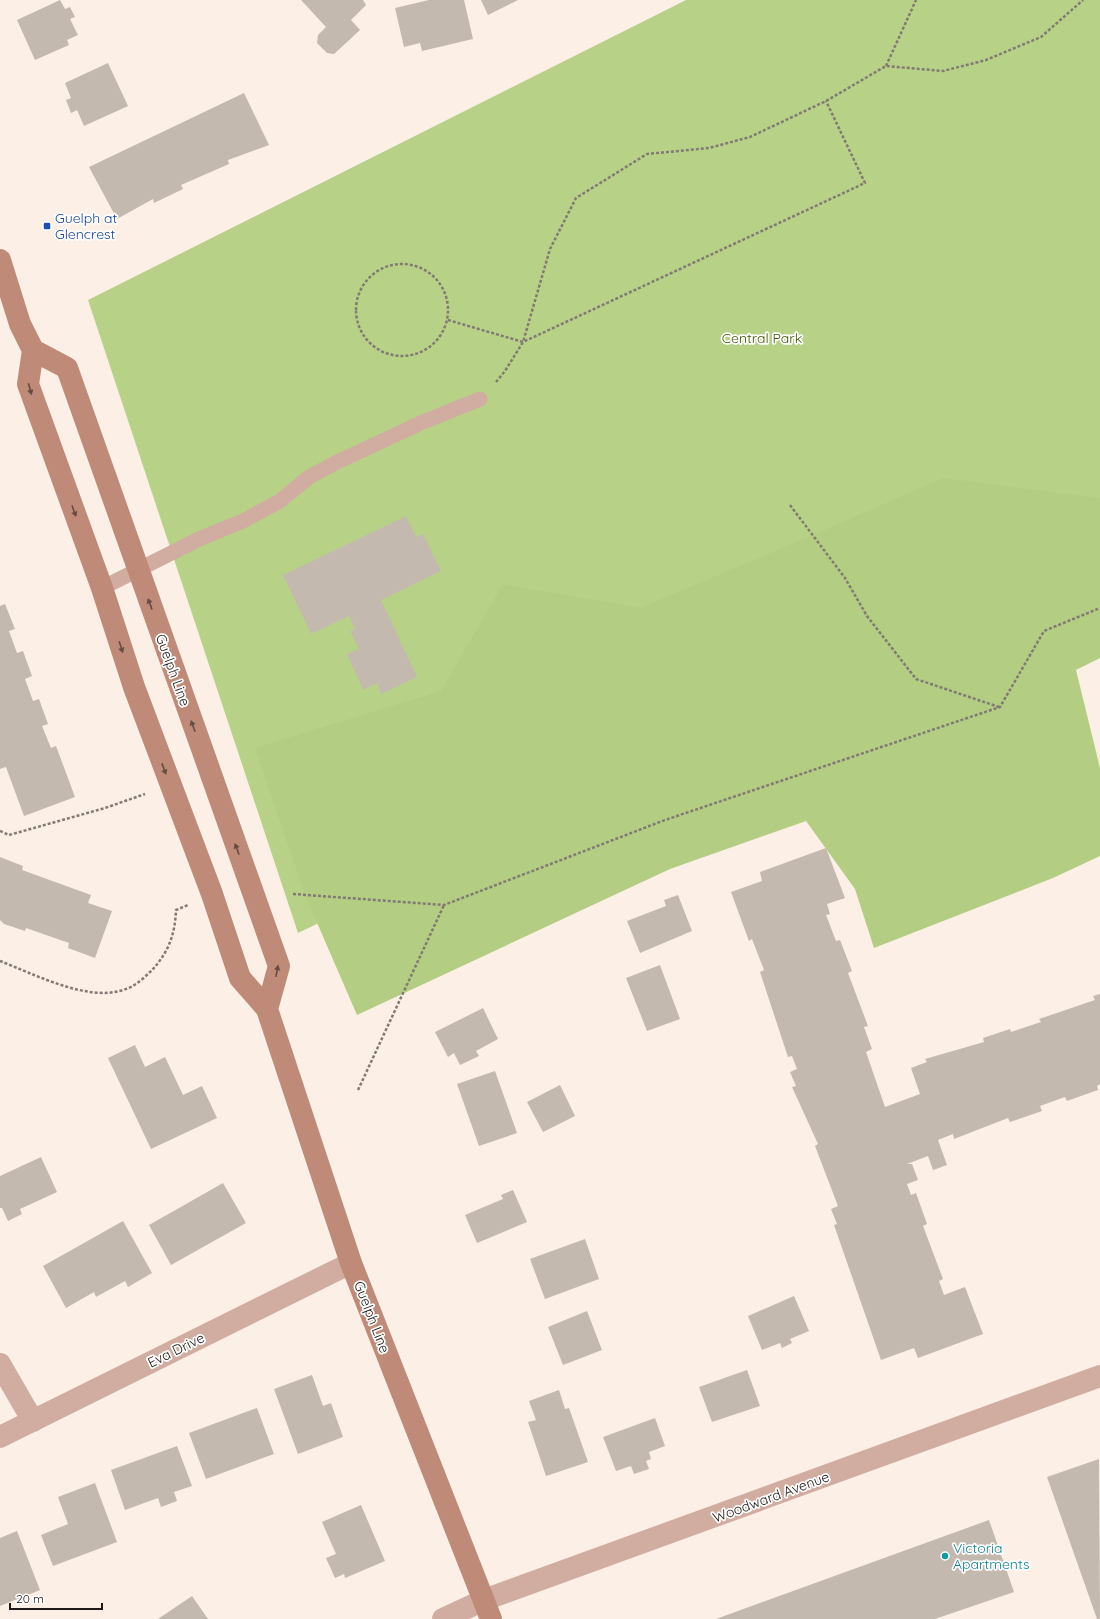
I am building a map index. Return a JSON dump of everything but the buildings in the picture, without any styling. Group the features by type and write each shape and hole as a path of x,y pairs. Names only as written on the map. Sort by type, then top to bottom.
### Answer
{"main road":[{"path":"0,260 20,324 33,350"},
{"name":"Guelph Line","path":"267,1009 279,966 67,368 33,350 28,384 102,588 134,687 212,894 240,978 267,1009 351,1264 488,1610"}],"street":[{"name":"Eva Drive","path":"0,1437 351,1264"},
{"path":"0,1364 33,1421"},
{"name":"Woodward Avenue","path":"443,1619 488,1610 1100,1376"}],"lane":[{"path":"102,588 199,539 243,521 274,505 309,477 335,464 423,422 480,399"}],"path":[{"path":"886,66 916,0"},
{"path":"480,399 505,372 523,342 550,249 576,198 647,154 709,148 750,137 826,101 886,66 943,71 986,60 1041,37 1083,0"},
{"path":"448,320 523,342 865,183 826,101"},
{"path":"399,264 416,266 427,271 440,283 448,302 448,320 444,331 433,345 420,352 398,356 381,351 365,337 357,318 356,310 358,296 368,279 386,267 399,264"},
{"path":"790,505 845,578 867,616 916,679 1000,707"},
{"path":"293,894 444,905 665,820 1000,707 1044,631 1100,608"},
{"path":"0,831 9,835 105,808 170,785"},
{"path":"0,961 73,988 97,993 124,990 143,979 160,961 171,941 175,928 176,910 212,894"},
{"path":"358,1090 444,905"}],"green space":[{"name":"Central Park","path":"686,0 1100,0 1100,549 298,933 88,300"},
{"path":"943,478 1100,498 1100,658 1076,670 1100,768 1100,856 1053,878 874,948 855,889 806,821 670,869 357,1015 305,895 255,748 441,691 503,584 640,608"}],"place":[{"name":"Guelph at Glencrest","path":"47,226"},
{"name":"Victoria Apartments","path":"945,1556"}]}
